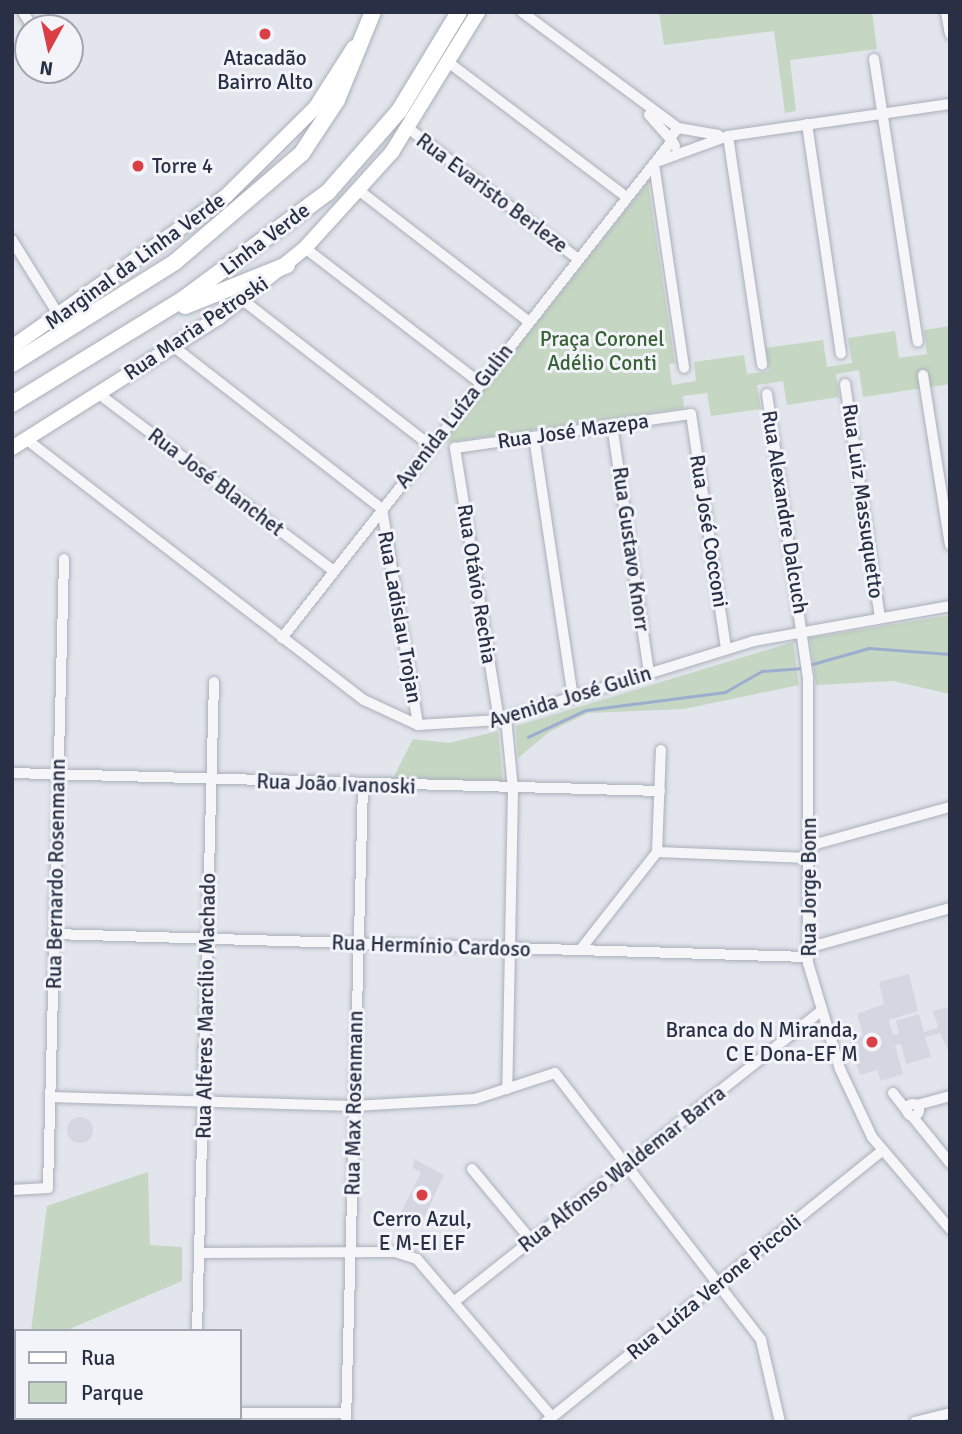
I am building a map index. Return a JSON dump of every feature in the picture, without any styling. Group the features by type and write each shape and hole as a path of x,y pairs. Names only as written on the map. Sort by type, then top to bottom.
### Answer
{"highway":[{"name":"Linha Verde","path":"12,364 175,262 302,153 337,100 358,40 373,12"},
{"name":"Linha Verde","path":"12,404 148,322 328,192 400,111 459,12"},
{"path":"148,322 286,265"}],"main road":[{"name":"Rua Maria Petroski","path":"12,448 244,301 305,248 361,191 408,128 478,12"},
{"name":"Marginal da Linha Verde","path":"12,347 60,317 197,221 267,159 315,108 358,40"}],"street":[{"path":"522,12 638,103 684,148"},
{"path":"946,12 950,34"},
{"path":"874,59 918,342"},
{"path":"448,62 625,196"},
{"path":"673,136 689,132 728,136 950,104"},
{"path":"807,124 841,353"},
{"name":"Rua Evaristo Berleze","path":"408,128 577,258"},
{"path":"684,148 689,132"},
{"name":"Avenida Luíza Gulin","path":"282,638 625,196 654,164 673,136"},
{"path":"728,136 762,363"},
{"name":"Avenida Luíza Gulin","path":"654,164 684,148 728,136"},
{"path":"654,164 684,368"},
{"path":"361,191 528,321"},
{"path":"12,240 60,317"},
{"path":"305,248 480,383"},
{"path":"244,301 430,446"},
{"path":"174,347 382,509"},
{"path":"923,375 950,545"},
{"name":"Rua Luiz Massuquetto","path":"845,384 880,617"},
{"name":"Rua José Blanchet","path":"99,394 334,571"},
{"name":"Rua Alexandre Dalcuch","path":"767,394 803,630"},
{"name":"Rua José Mazepa","path":"455,448 691,414"},
{"name":"Rua José Cocconi","path":"691,414 726,648"},
{"name":"Rua Gustavo Knorr","path":"612,425 649,673"},
{"path":"534,437 573,697"},
{"name":"Avenida José Gulin","path":"26,439 374,707 418,725 502,719 726,648 803,630 950,606"},
{"name":"Rua Otávio Rechia","path":"455,448 513,790 507,1089"},
{"name":"Rua Ladislau Trojan","path":"382,509 418,725"},
{"name":"Rua Bernardo Rosenmann","path":"12,1190 48,1188 64,559"},
{"name":"Rua Jorge Bonn","path":"803,630 808,852 807,952 822,1010 848,1087 881,1152 950,1229"},
{"name":"Rua Alferes Marcílio Machado","path":"197,1329 214,682"},
{"path":"580,950 657,852 661,750"},
{"name":"Rua João Ivanoski","path":"12,773 513,790 660,790"},
{"name":"Rua Max Rosenmann","path":"346,1417 363,785"},
{"path":"657,852 808,852 950,807"},
{"name":"Rua Hermínio Cardoso","path":"54,934 580,950 807,952 950,908"},
{"name":"Rua Alfonso Waldemar Barra","path":"455,1301 822,1010"},
{"path":"50,1097 354,1106 460,1101 555,1073 765,1346 780,1422"},
{"path":"893,1094 912,1111 950,1163"},
{"path":"912,1111 950,1096"},
{"name":"Rua Luíza Verone Piccoli","path":"549,1419 881,1152"},
{"path":"472,1169 531,1240"},
{"path":"199,1253 350,1252 417,1259 455,1301 549,1419"},
{"path":"242,1413 346,1417"},
{"path":"915,1422 950,1413"}],"shaded area":[{"path":"909,974 918,1011 889,1020 893,1035 899,1034 896,1021 919,1014 924,1032 938,1028 933,1011 948,1007 950,1054 940,1033 925,1037 931,1057 906,1064 901,1044 895,1045 903,1074 881,1081 877,1070 860,1075 849,1040 863,1035 857,1014 884,1004 879,982"},
{"path":"80,1117 89,1121 93,1130 89,1139 80,1143 71,1139 67,1130 71,1121"},
{"name":"Cerro Azul, E M-EI EF","path":"414,1159 444,1175 421,1224 400,1214 421,1173 413,1168"}],"green space":[{"path":"659,12 872,12 877,49 790,60 796,111 785,113 774,31 664,45"},
{"name":"Praça Coronel Adélio Conti","path":"648,182 675,363 669,364 672,385 696,381 694,362 744,355 747,374 769,371 766,348 823,340 827,367 852,363 848,338 895,331 899,358 927,354 924,330 950,326 950,384 863,397 859,370 836,374 839,397 787,405 783,381 757,385 761,409 711,416 707,393 683,396 684,408 442,443"},
{"path":"950,615 950,694 893,681 816,685 810,638"},
{"path":"793,642 799,685 684,709 588,713 549,732 518,758 516,726"},
{"path":"498,731 503,783 392,780 413,739 449,743"},
{"path":"148,1172 150,1245 182,1247 182,1281 70,1329 31,1329 47,1206"}],"waterway":[{"path":"809,665 869,648 950,654"},
{"path":"528,737 586,710 725,692 762,671 803,668"}],"place":[{"name":"Atacadão Bairro Alto","path":"265,34"},
{"name":"Torre 4","path":"138,166"},
{"name":"Branca do N Miranda, C E Dona-EF M","path":"872,1042"},
{"name":"Cerro Azul, E M-EI EF","path":"422,1195"}]}
